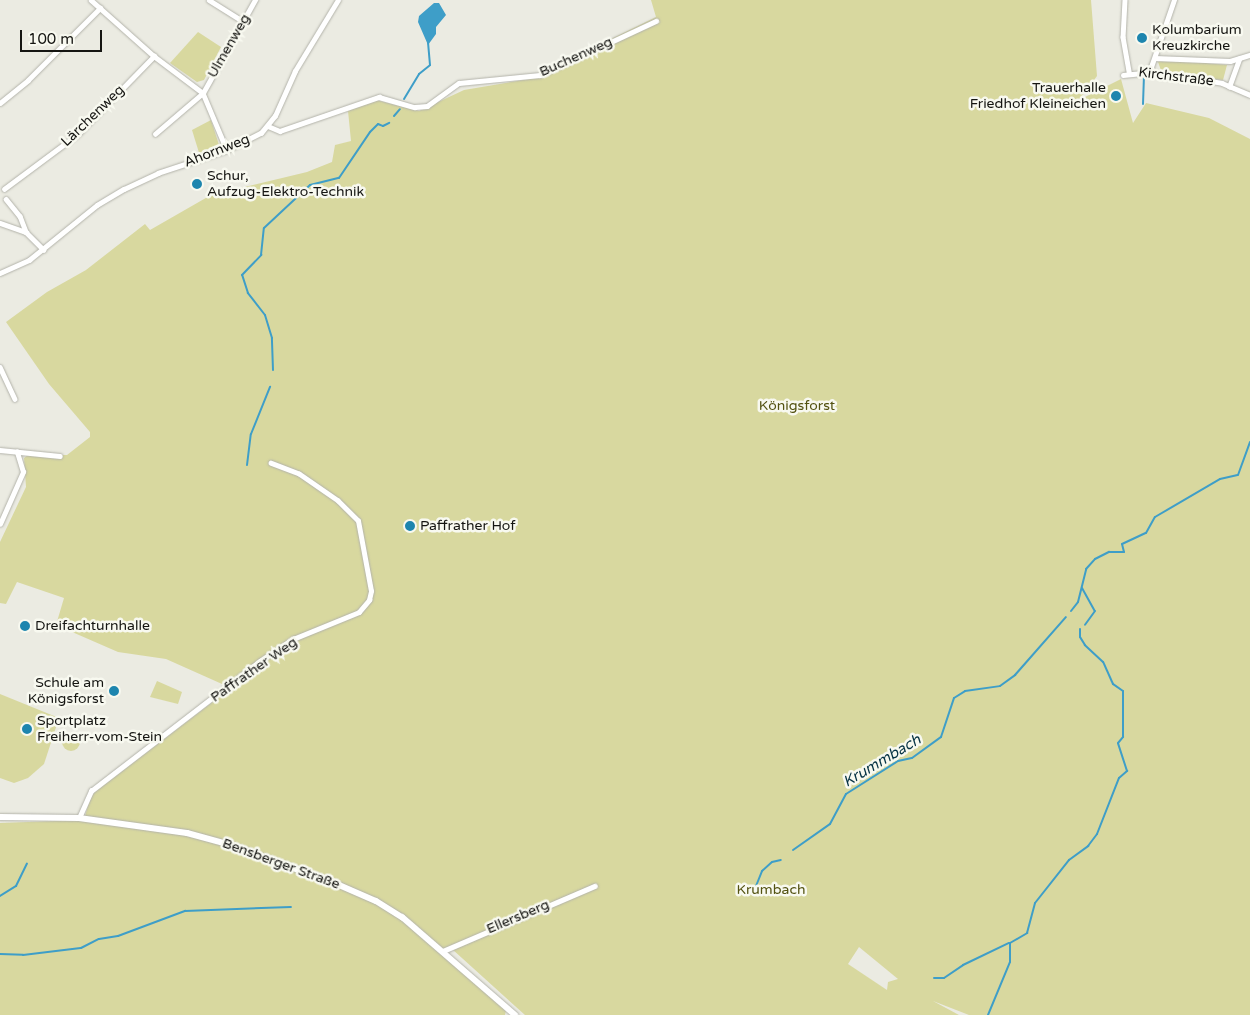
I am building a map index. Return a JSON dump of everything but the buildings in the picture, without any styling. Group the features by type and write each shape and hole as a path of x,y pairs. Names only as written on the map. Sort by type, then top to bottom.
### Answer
{"main road":[{"name":"Bensberger Straße","path":"2,817 79,818 187,833 246,850 376,901 402,917 515,1015"}],"street":[{"path":"92,0 154,56 203,93 227,150"},
{"path":"209,0 242,21"},
{"name":"Ulmenweg","path":"203,93 255,0"},
{"name":"Ahornweg","path":"0,273 44,250 97,205 124,189 158,173 246,142 268,126 310,44 338,0"},
{"path":"1123,75 1129,72 1123,37 1125,0"},
{"path":"1152,72 1151,66 1174,0"},
{"path":"0,103 28,80 100,8"},
{"name":"Buchenweg","path":"268,126 280,131 379,97 415,107 427,106 459,84 540,74 656,20"},
{"path":"1155,58 1239,59 1250,55"},
{"name":"Lärchenweg","path":"4,189 78,134 154,56"},
{"path":"1229,87 1239,59"},
{"name":"Kirchstraße","path":"1129,72 1152,72 1229,87 1250,95"},
{"path":"155,134 203,93"},
{"path":"6,199 20,216 26,232 44,250"},
{"path":"0,223 26,232"},
{"path":"0,367 15,399"},
{"path":"0,450 60,456"},
{"path":"0,524 22,472 17,452"},
{"name":"Paffrather Weg","path":"79,818 92,791 260,661 293,639 359,612 369,600 371,592 358,521 338,501 299,474 271,462"},
{"name":"Ellersberg","path":"443,951 595,886"}],"green space":[{"name":"Königsforst","path":"651,0 1091,0 1097,76 1079,100 1121,79 1133,123 1146,103 1209,118 1250,139 1250,1015 969,1015 933,1001 959,1015 525,1015 452,949 441,953 506,1010 505,1015 0,1015 0,823 84,820 91,795 231,688 166,659 118,652 56,625 64,598 17,582 6,604 0,603 0,542 26,487 24,458 28,455 67,455 90,437 90,432 49,384 6,322 47,292 86,270 145,224 150,230 211,195 307,172 332,162 335,145 351,141 348,111 376,100 419,111 464,90 529,79 656,17","holes":["859,947 898,979 888,982 887,990 848,964"]},
{"path":"198,32 221,47 204,80 197,82 170,63"},
{"path":"1165,59 1227,65 1223,80 1162,73 1158,62"},
{"path":"211,120 220,148 200,156 192,130"},
{"path":"157,681 182,692 178,704 150,697"},
{"name":"Sportplatz Freiherr-vom-Stein","path":"0,694 59,718 44,764 28,778 14,783 0,778"},
{"path":"67,733 75,733 80,738 78,749 67,751 62,746 62,738"}],"water":[{"path":"434,3 439,3 446,15 436,27 436,34 428,45 418,22 419,16"}],"waterway":[{"path":"404,99 419,74 430,65 428,43"},
{"path":"1143,104 1144,78"},
{"path":"394,116 400,109"},
{"path":"273,370 272,338 265,315 248,293 242,275 261,255 264,228 310,185 339,178 370,132 378,124 383,126 389,123"},
{"path":"247,465 251,434 270,387"},
{"name":"Krummbach","path":"1071,611 1078,602 1086,569 1095,559 1109,552 1124,552 1122,544 1146,533 1155,517 1220,479 1238,475 1250,442"},
{"path":"1082,588 1095,611 1085,625"},
{"name":"Krummbach","path":"793,850 830,824 846,794 898,761 912,758 941,737 954,698 965,691 1000,686 1015,675 1066,617"},
{"path":"988,1015 1010,962 1010,943 1027,933 1035,903 1069,860 1088,846 1097,834 1119,778 1127,771 1118,743 1123,737 1123,691 1113,684 1103,662 1085,645 1080,637 1080,629"},
{"name":"Krummbach","path":"756,886 762,871 772,862 781,860"},
{"path":"0,896 16,886 27,863"},
{"path":"0,954 23,955 81,948 99,939 118,936 185,911 291,907"},
{"path":"934,978 944,978 963,965 1009,943"}],"place":[{"name":"Kolumbarium Kreuzkirche","path":"1142,38"},
{"name":"Trauerhalle Friedhof Kleineichen","path":"1116,96"},
{"name":"Schur, Aufzug-Elektro-Technik","path":"197,184"},
{"name":"Paffrather Hof","path":"410,526"},
{"name":"Dreifachturnhalle","path":"25,626"},
{"name":"Schule am Königsforst","path":"114,691"},
{"name":"Sportplatz Freiherr-vom-Stein","path":"27,729"}],"park label":[{"name":"Krumbach","path":"771,890"}]}
